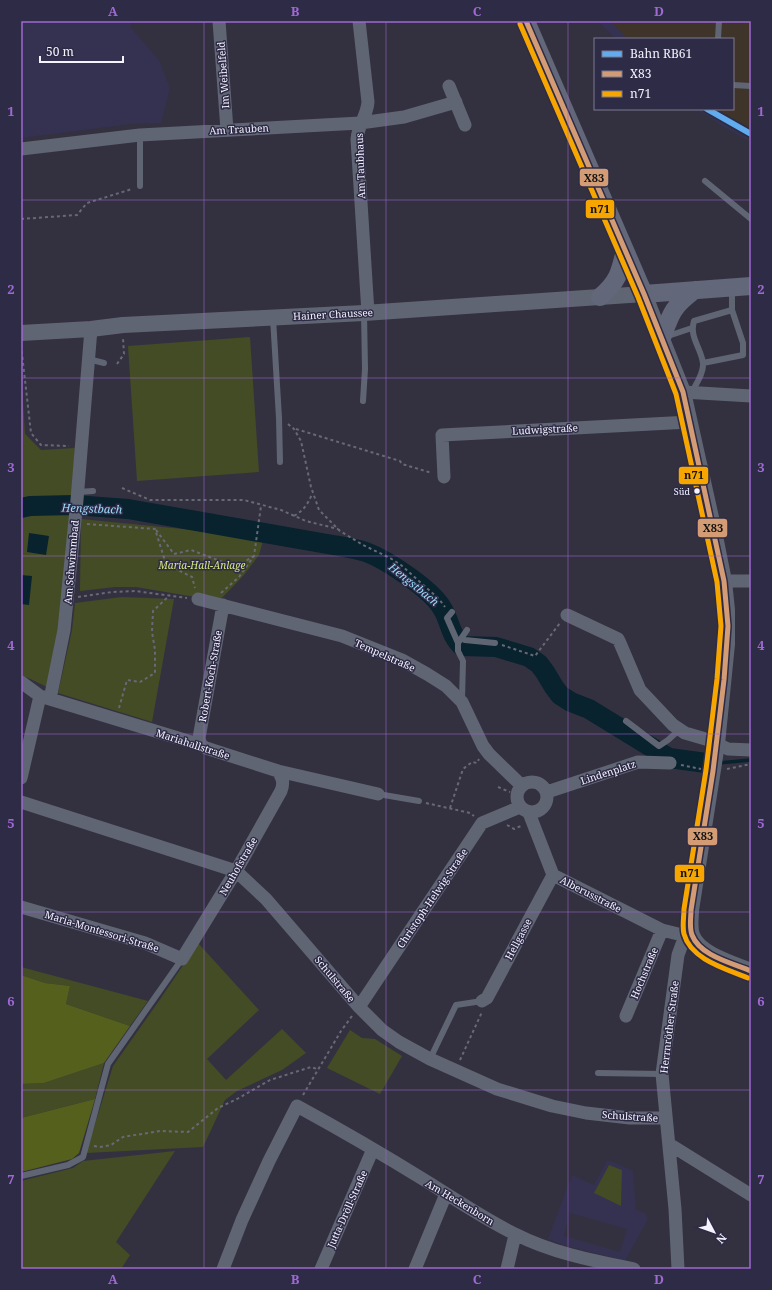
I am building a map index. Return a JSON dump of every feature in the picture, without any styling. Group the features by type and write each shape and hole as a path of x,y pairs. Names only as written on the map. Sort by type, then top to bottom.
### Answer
{"main road":[{"path":"526,21 644,294 751,286"},
{"path":"600,297 615,281 620,272 625,250"},
{"path":"662,338 672,311 682,300 695,290"}],"street":[{"name":"Im Weibelfeld","path":"219,21 227,130"},
{"name":"Am Taubhaus","path":"359,21 368,102 367,110 360,123 357,139 366,313"},
{"path":"449,86 465,125"},
{"name":"Am Trauben","path":"21,149 140,135 360,123 404,117 456,102"},
{"path":"644,294 662,338 688,392 690,422 724,582 727,610 728,644 715,759 691,910 691,933 698,946 704,950 751,971"},
{"name":"Hainer Chaussee","path":"21,333 91,329 123,325 366,313 644,294"},
{"name":"Am Schwimmbad","path":"45,697 64,630 91,329"},
{"path":"688,392 751,396"},
{"name":"Ludwigstraße","path":"444,477 442,435 690,422"},
{"path":"724,582 751,581"},
{"name":"Tempelstraße","path":"211,602 342,636 402,660 446,686 462,702 486,750 522,786"},
{"name":"Robert-Koch-Straße","path":"201,745 199,738 211,602"},
{"path":"567,614 618,640 640,690 679,730 692,736 710,740 715,759"},
{"name":"Mariahallstraße","path":"21,682 45,697 201,745 206,748 278,771 378,794"},
{"path":"21,778 26,725 45,697"},
{"path":"715,759 728,750 751,750"},
{"name":"Lindenplatz","path":"547,792 638,762 670,763"},
{"name":"Neuhofstraße","path":"182,959 236,871 281,792 283,779 278,771"},
{"path":"529,782 537,782 543,786 547,792 548,799 544,808 536,813 527,813 517,800 517,794 522,786 529,782"},
{"name":"Schulstraße","path":"21,802 236,871 266,899 359,1007 382,1030 399,1042 430,1059 497,1089 552,1106 586,1113 630,1118 666,1118"},
{"name":"Alberusstraße","path":"527,813 553,875 662,930 678,934 691,933"},
{"name":"Christoph-Helwig-Straße","path":"359,1007 482,824 497,817 527,813"},
{"name":"Hellgasse","path":"483,1001 487,998 553,875"},
{"name":"Maria-Montessori-Straße","path":"21,907 145,943 182,959"},
{"name":"Hochstraße","path":"626,1016 662,930"},
{"name":"Herrnröther Straße","path":"678,1269 669,1144 662,1074 678,955 682,944 691,933"},
{"path":"223,1269 242,1220 269,1161 297,1106"},
{"name":"Am Heckenborn","path":"297,1106 373,1149 515,1235 600,1266 634,1269"},
{"path":"669,1144 751,1195"},
{"name":"Jutta-Dröll-Straße","path":"321,1269 373,1149"},
{"path":"415,1269 446,1194"},
{"path":"506,1269 515,1235"}],"lane":[{"path":"718,38 719,21"},
{"path":"734,85 751,86"},
{"path":"140,135 140,186"},
{"path":"705,181 751,219"},
{"path":"703,364 743,355 743,343 732,310 732,288"},
{"path":"688,392 702,373 703,364 692,328 694,321 732,310"},
{"path":"363,401 366,313"},
{"path":"273,318 280,462"},
{"path":"662,338 692,328"},
{"path":"88,359 104,363"},
{"path":"77,496 93,490"},
{"path":"451,614 447,618 458,643 458,651 463,661 462,702"},
{"path":"458,643 467,630"},
{"path":"466,640 495,643"},
{"path":"626,721 659,746 679,730"},
{"path":"378,794 419,801"},
{"path":"21,1176 68,1165 83,1157 108,1064 182,959"},
{"path":"430,1059 456,1005 483,1001"},
{"path":"598,1073 662,1074"}],"path":[{"path":"21,219 77,215 87,203 140,186"},
{"path":"21,342 31,432 41,445 81,446"},
{"path":"117,364 124,354"},
{"path":"279,418 294,429 444,477"},
{"path":"294,429 301,441 313,493 319,510 338,529 363,545 401,565 439,599 451,614"},
{"path":"122,488 150,500 244,500 261,506 281,510 294,517 338,529"},
{"path":"294,517 308,505 313,493"},
{"path":"211,602 239,576 254,556 261,506"},
{"path":"75,519 155,529 174,554 191,550 236,567 254,556"},
{"path":"155,529 166,564 192,577 211,602"},
{"path":"67,599 134,591 211,602"},
{"path":"116,719 127,680 140,682 155,673 155,650 152,632 153,611 170,595"},
{"path":"495,643 535,656 567,614"},
{"path":"450,808 463,768 472,762 477,763 486,750"},
{"path":"670,763 715,759 751,764"},
{"path":"498,787 505,790"},
{"path":"419,801 470,813"},
{"path":"497,817 502,827 508,825 514,829 527,813"},
{"path":"455,1070 484,1008 483,1001"},
{"path":"297,1106 317,1069 341,1031 359,1007"},
{"path":"86,1144 100,1147 111,1144 123,1137 160,1131 188,1132 218,1108 270,1080 311,1067 317,1069"}],"shaded area":[{"path":"21,21 130,21 131,28 159,60 170,88 161,123 131,124 21,138"},
{"path":"598,21 610,21 627,38 614,38"},
{"path":"610,21 751,21 751,129 718,110 734,110 734,38 627,38"},
{"path":"698,110 718,110 751,129 751,142"},
{"path":"607,1160 633,1171 636,1210 645,1213 648,1219 625,1261 563,1245 548,1239 572,1175 594,1185","holes":["570,1213 627,1229 620,1252 564,1236"]}],"green space":[{"path":"250,337 259,472 137,481 128,346"},
{"path":"21,371 25,434 41,450 75,448 61,616 49,688 21,676"},
{"name":"Maria-Hall-Anlage","path":"81,519 264,537 259,555 243,576 219,601 136,587 115,587 80,591"},
{"name":"Maria-Hall-Anlage","path":"122,597 174,599 152,722 58,693 72,630 75,603"},
{"path":"198,943 259,1010 207,1059 226,1080 282,1029 306,1053 282,1070 237,1091 225,1100 203,1147 86,1153 113,1066"},
{"path":"21,967 148,1001 130,1026 66,1004 70,986 45,983 21,975"},
{"path":"21,975 45,983 70,986 66,1004 130,1026 104,1063 44,1083 21,1084"},
{"path":"350,1030 362,1038 375,1039 402,1056 380,1094 327,1068"},
{"path":"104,1063 95,1099 21,1118 21,1084 44,1083"},
{"path":"95,1099 79,1153 72,1159 21,1172 21,1118"},
{"path":"175,1151 116,1242 130,1255 121,1269 21,1269 21,1181 73,1168 83,1161"},
{"path":"609,1165 622,1170 621,1206 594,1193"}],"water":[{"path":"29,533 49,536 46,555 27,552"},
{"path":"21,575 32,576 29,605 21,604"}],"waterway":[{"name":"Hengstbach","path":"21,508 30,506 74,505 128,509 366,552 396,568 428,592 442,608 455,638 462,646 496,647 529,657 539,664 560,695 571,702 589,709 669,758 706,763"},
{"name":"Hengstbach","path":"718,763 751,760"}],"rail line":[{"name":"RB61","path":"709,110 751,134"}],"transit line":[{"name":"X83","path":"526,21 644,294 683,392 724,581 728,626 724,680 713,771 690,922 692,935 696,942 709,954 751,971"},
{"name":"n71","path":"520,24 638,297 676,394 717,582 721,626 717,679 706,770 684,909 683,931 688,943 694,951 702,957 720,967 748,978"}],"place":[{"name":"Süd","path":"697,491"}]}
